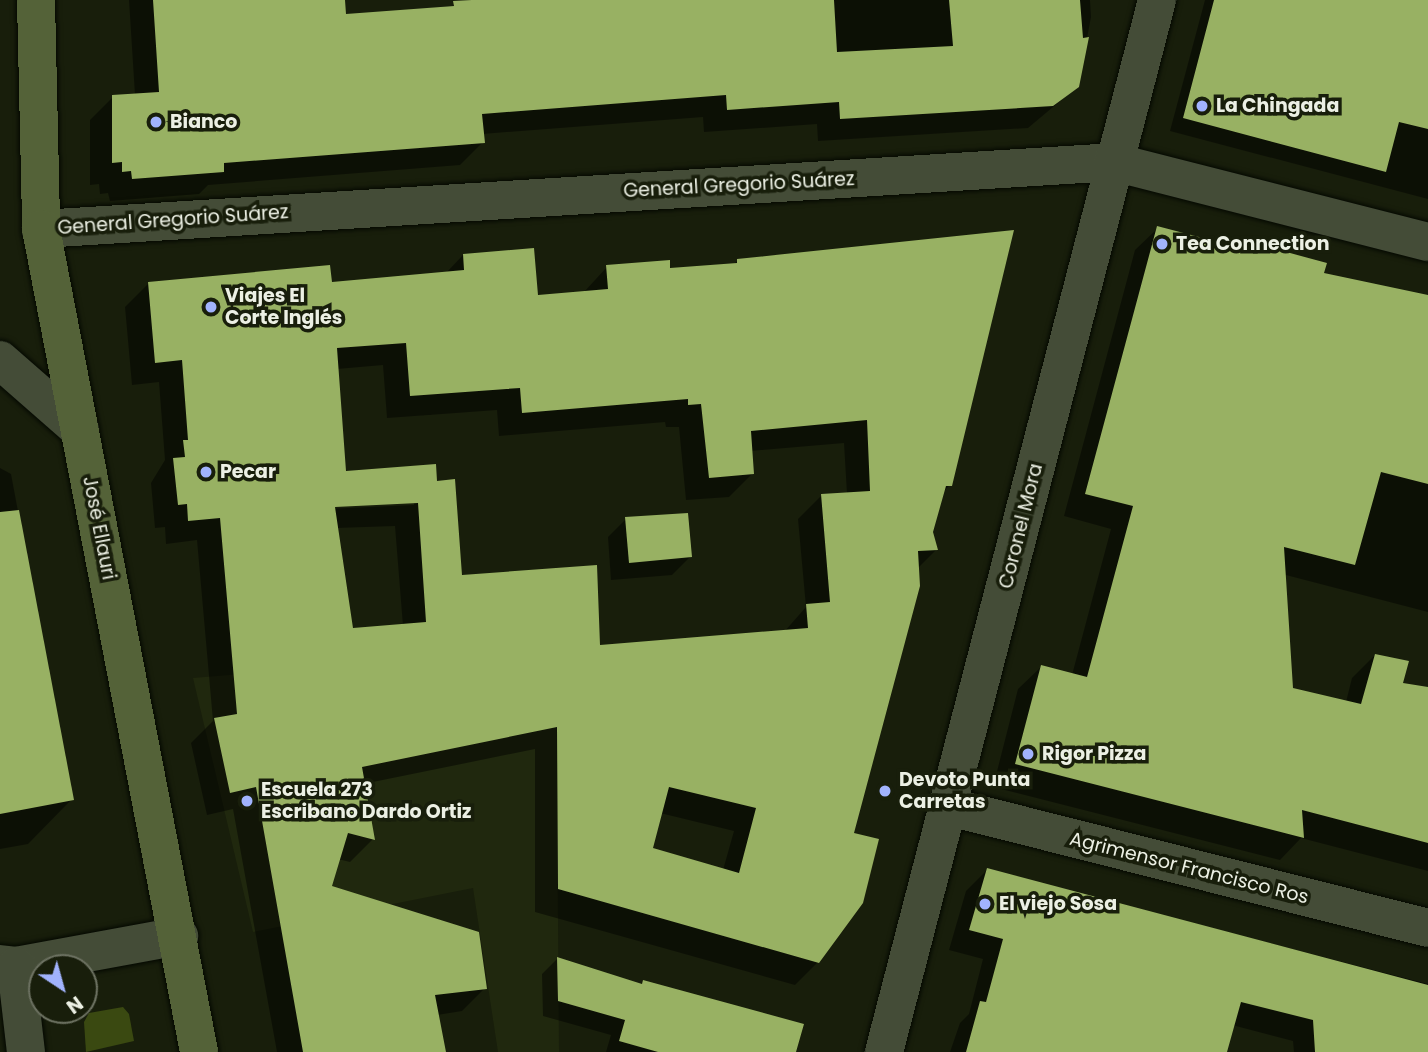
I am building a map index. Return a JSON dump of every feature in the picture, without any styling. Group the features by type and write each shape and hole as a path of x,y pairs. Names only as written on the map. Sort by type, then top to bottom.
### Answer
{"street":[{"name":"José Ellauri","path":"36,0 41,229 179,936 199,1052"},
{"name":"Coronel Mora","path":"884,1052 950,807 1157,0"},
{"name":"General Gregorio Suárez","path":"41,229 1114,162 1428,242"},
{"path":"0,360 80,429"},
{"name":"Agrimensor Francisco Ros","path":"950,807 1428,928"},
{"path":"26,1052 8,965 179,936"}],"shaded area":[{"path":"556,648 559,1052 498,1052 473,888 253,932 193,678"}],"green space":[{"path":"123,1007 129,1014 134,1041 86,1052 84,1024 98,1024 98,1011"}],"building":[{"path":"153,0 345,0 346,14 454,6 453,1 472,0 834,0 837,52 953,46 949,0 1080,0 1083,38 1089,37 1079,87 1053,106 840,119 839,102 727,110 726,95 482,114 485,143 224,163 224,172 132,179 131,171 122,172 122,162 112,163 112,95 159,92"},
{"path":"1214,0 1428,0 1428,129 1399,122 1386,172 1183,118"},
{"path":"1157,226 1260,253 1264,246 1327,263 1324,273 1428,295 1428,484 1381,472 1355,565 1284,547 1293,688 1361,704 1375,654 1409,661 1403,683 1428,687 1428,843 1302,810 1304,838 1015,764 1041,665 1087,677 1133,506 1085,494"},
{"path":"1014,230 952,486 946,486 933,532 938,550 918,551 920,586 854,833 879,839 863,903 819,963 558,889 557,727 362,767 375,840 348,833 332,886 479,932 487,989 435,995 446,1052 303,1052 256,787 230,793 214,718 237,714 220,518 188,521 187,504 178,505 173,458 185,457 183,440 188,440 182,360 155,363 148,282 330,265 332,282 464,270 463,254 534,248 538,295 608,289 606,265 670,260 670,268 737,263 737,259","holes":["406,343 410,396 520,388 522,413 688,399 688,405 701,404 709,478 754,474 751,431 867,420 870,491 821,494 830,602 806,604 808,628 600,645 597,565 462,575 455,479 437,481 436,464 346,471 337,348","418,503 426,622 353,628 335,507","669,787 756,808 739,873 653,848"]},
{"path":"19,510 74,800 0,814 0,512"},
{"path":"688,513 692,557 629,563 625,517"},
{"path":"987,868 1428,985 1428,1052 1315,1052 1313,1020 1241,1002 1227,1052 966,1052 980,1001 986,1002 1003,939 969,930"},
{"path":"557,957 642,984 643,980 804,1024 796,1052 658,1052 619,1041 625,1020 558,1001"}],"place":[{"name":"La Chingada","path":"1202,106"},
{"name":"Bianco","path":"156,122"},
{"name":"Tea Connection","path":"1162,244"},
{"name":"Viajes El Corte Inglés","path":"211,307"},
{"name":"Pecar","path":"206,472"},
{"name":"Rigor Pizza","path":"1028,754"},
{"name":"Devoto Punta Carretas","path":"885,791"},
{"name":"Escuela 273 Escribano Dardo Ortiz","path":"247,801"},
{"name":"El viejo Sosa","path":"985,904"}]}
